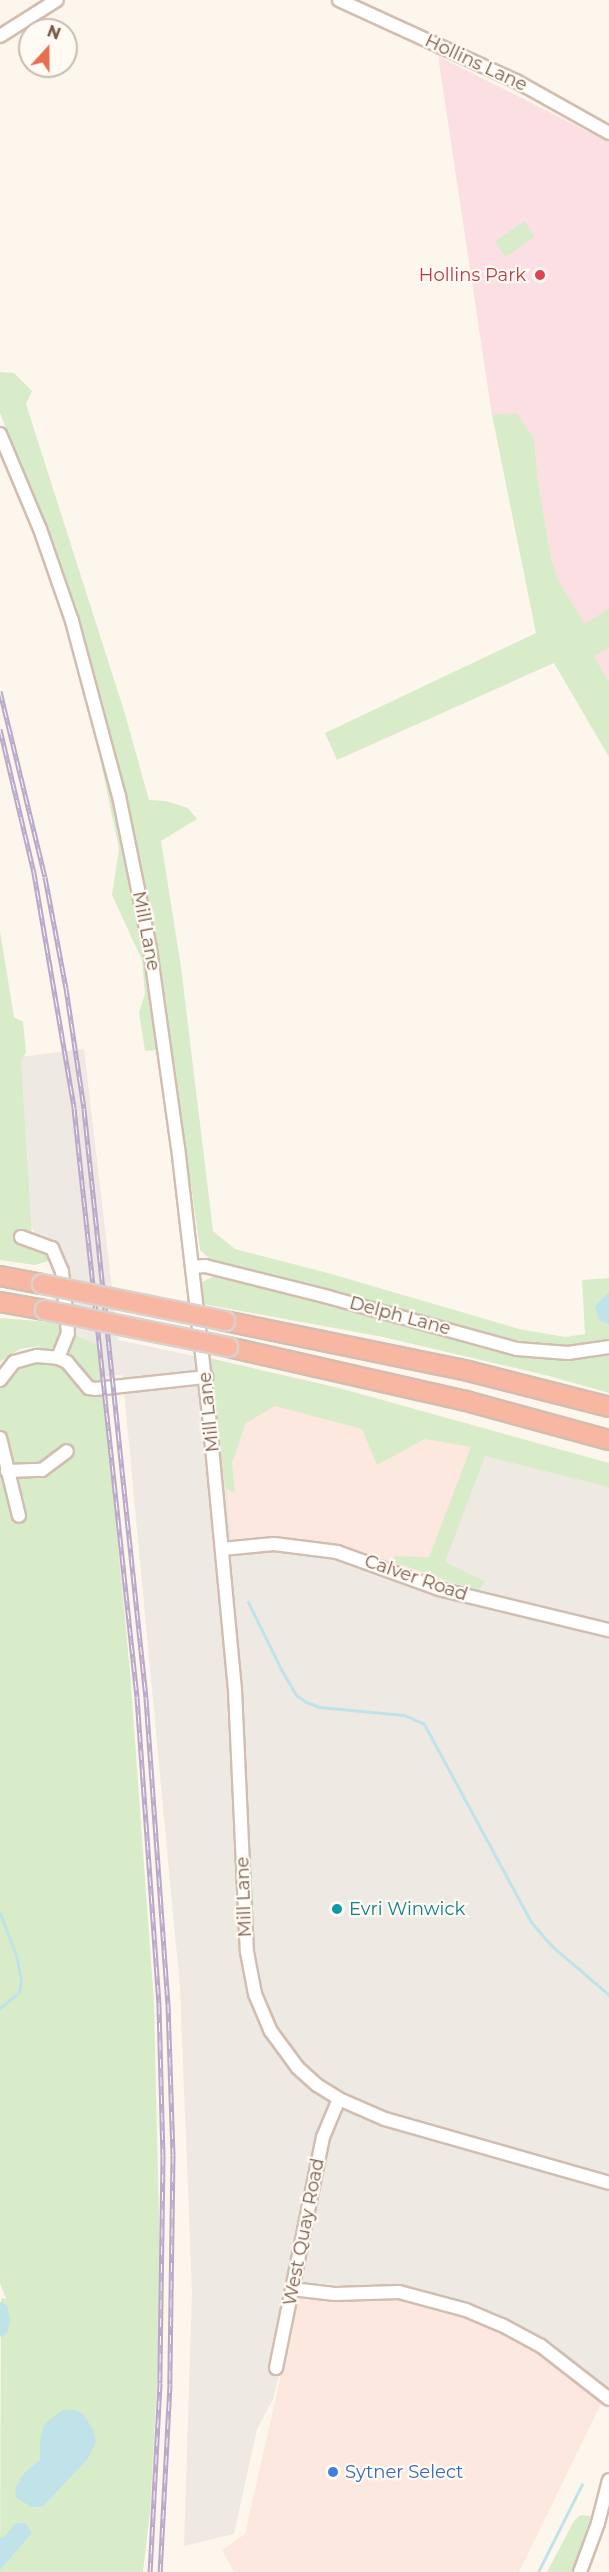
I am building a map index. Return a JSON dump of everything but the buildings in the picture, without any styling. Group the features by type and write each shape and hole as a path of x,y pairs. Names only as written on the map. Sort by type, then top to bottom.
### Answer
{"highway":[{"path":"0,1276 468,1371 609,1407"},
{"path":"0,1302 228,1347 334,1371 466,1401 609,1440"},
{"path":"335,1345 609,1417"},
{"path":"334,1371 609,1453"}],"street":[{"path":"0,36 57,0"},
{"name":"Hollins Lane","path":"339,0 516,81 609,133"},
{"name":"Mill Lane","path":"0,434 60,582 119,796 150,949 206,1377 235,1690 245,1924 250,1972 262,2014 281,2047 304,2074 339,2098 385,2119 609,2183"},
{"path":"21,1237 51,1248 62,1271 68,1333 58,1358"},
{"name":"Delph Lane","path":"192,1267 208,1266 526,1350 568,1353 609,1347"},
{"path":"0,1380 14,1362 37,1356 58,1358 67,1362 88,1388 95,1389 206,1377"},
{"path":"0,1438 19,1516"},
{"path":"7,1471 42,1470 67,1451"},
{"name":"Calver Road","path":"222,1549 274,1544 337,1551 439,1589 609,1630"},
{"name":"West Quay Road","path":"276,2368 323,2137 339,2098"},
{"path":"292,2289 335,2294 399,2292 466,2310 502,2325 541,2346 609,2399"},
{"path":"579,2572 592,2541 609,2480"}],"shaded area":[{"name":"Hollins Park","path":"438,56 609,142 609,682 594,656 585,625 558,580 551,558 538,480 534,438 516,414 492,415"},
{"path":"84,1049 118,1340 195,1356 198,1382 217,1381 232,1545 295,1544 428,1584 482,1435 609,1473 609,2390 485,2311 376,2288 303,2282 273,2399 257,2429 234,2534 184,2546 192,2292 180,1988 124,1391 122,1375 87,1378 56,1353 52,1265 30,1224 20,1057"},
{"path":"216,1367 482,1435 428,1584 231,1545"},
{"name":"Sytner Select","path":"302,2282 419,2302 480,2321 554,2352 602,2402 519,2572 234,2572 222,2550 245,2534"}],"green space":[{"path":"524,221 535,237 505,257 495,242"},
{"path":"0,372 14,373 32,391 26,404 125,714 149,800 166,801 188,808 197,819 161,841 181,967 213,1231 235,1249 328,1273 519,1329 565,1337 585,1334 582,1280 609,1278 609,1350 598,1343 560,1347 510,1339 210,1259 200,1250 187,1157 171,1131 162,1050 145,1051 139,1012 145,994 142,960 112,895 119,849 101,763 112,740 77,608 0,413"},
{"path":"516,413 534,438 538,480 551,558 558,580 585,624 609,608 609,647 594,656 609,682 609,757 554,663 337,760 325,733 536,633 492,415"},
{"path":"0,931 14,1017 23,1022 26,1052 21,1061 32,1238 46,1242 52,1260 35,1265 0,1260"},
{"path":"214,1276 247,1281 536,1357 573,1360 609,1353 609,1393 549,1376 383,1337 203,1304 202,1282"},
{"path":"0,1318 63,1323 68,1333 99,1345 130,1672 154,2003 161,2306 150,2512 143,2572 0,2572 1,2298 6,2299 0,2283 0,1365 41,1346 20,1349 0,1362"},
{"path":"209,1358 339,1388 609,1463 609,1487 485,1456 445,1562 485,1581 479,1591 393,1562 394,1556 429,1557 471,1447 425,1439 377,1465 362,1429 275,1406 246,1423 232,1463 235,1493 225,1488"},
{"path":"580,2515 591,2516 572,2572 547,2572 574,2521"}],"water":[{"path":"609,1292 609,1324 599,1320 595,1306"},
{"path":"63,2410 76,2410 83,2414 93,2429 96,2442 87,2460 43,2506 31,2507 16,2497 15,2488 25,2472 40,2460 40,2441 44,2424"},
{"path":"16,2523 25,2523 32,2533 0,2570 0,2537 3,2538"}],"waterway":[{"path":"248,1602 296,1695 306,1702 319,1707 404,1715 424,1724 531,1922 553,1947 609,1995"},
{"path":"0,1913 16,1955 21,1980 19,1992 0,2008"},
{"path":"0,2310 2,2321 0,2329"},
{"path":"538,2572 582,2484"}],"railway":[{"path":"0,691 45,877 66,988 84,1109 146,1698 168,2004 173,2155 170,2384 160,2572"},
{"path":"0,729 34,873 74,1108 137,1697 159,2005 163,2156 160,2383 150,2572"}],"place":[{"name":"Hollins Park","path":"540,275"},
{"name":"Evri Winwick","path":"337,1909"},
{"name":"Sytner Select","path":"333,2472"}]}
